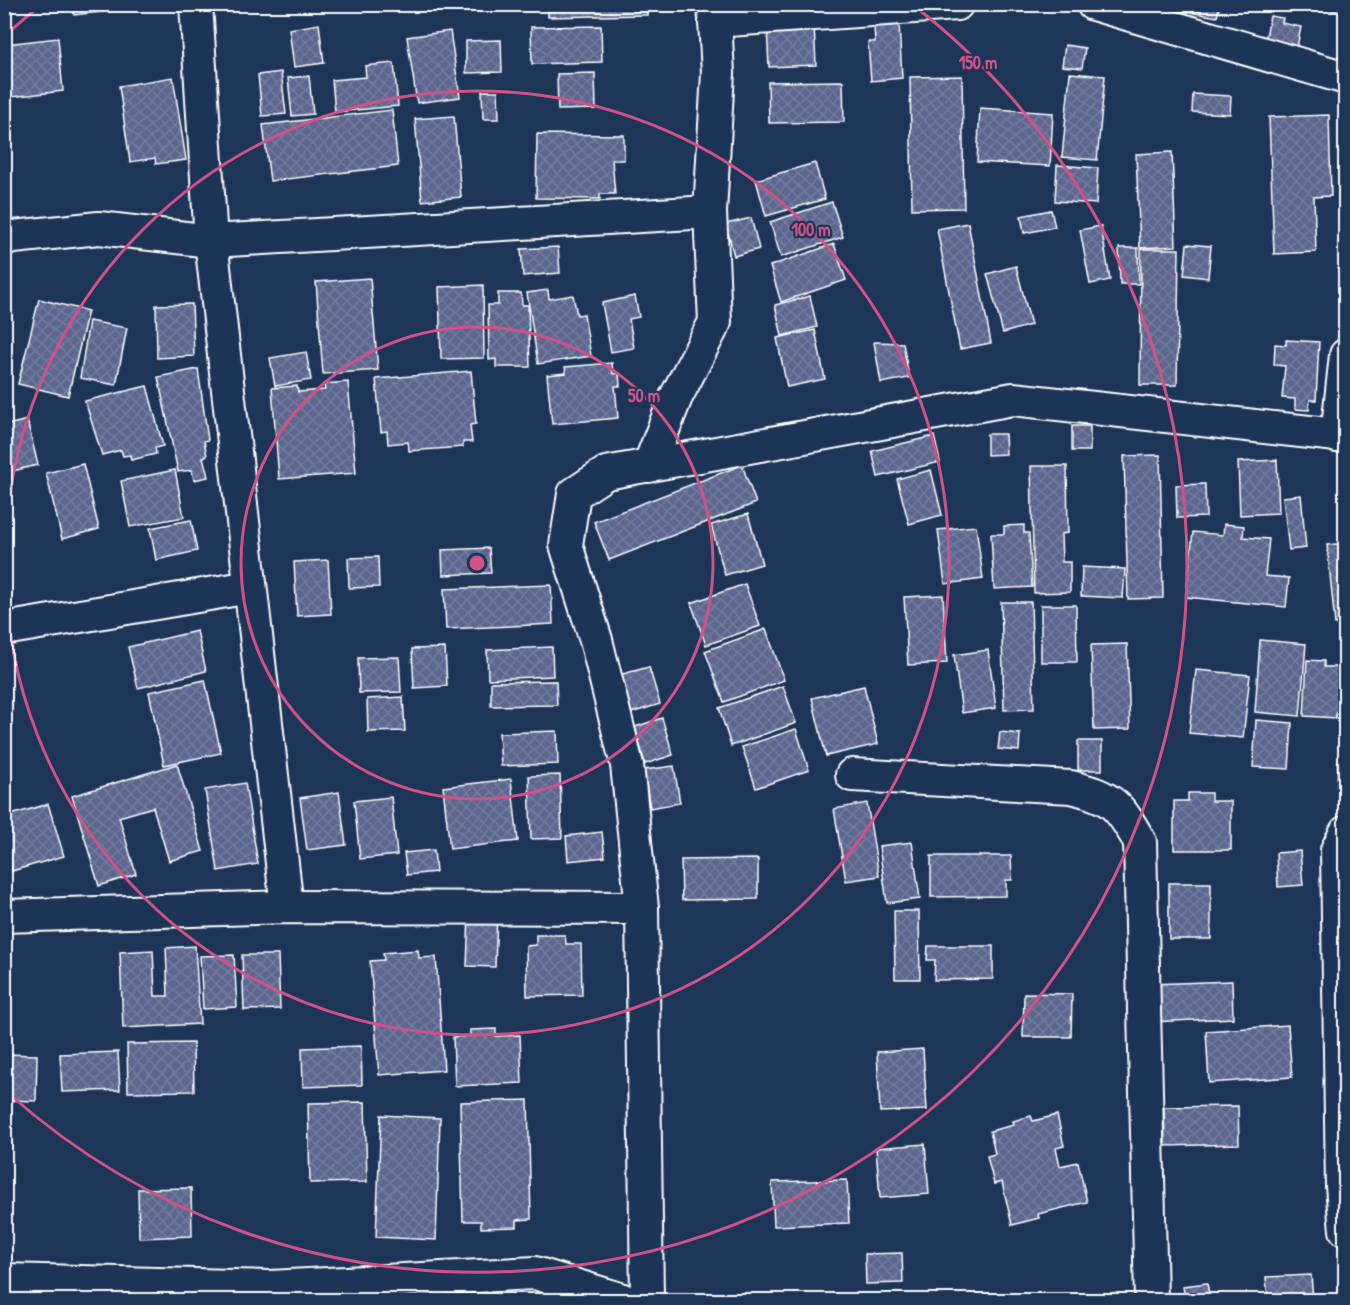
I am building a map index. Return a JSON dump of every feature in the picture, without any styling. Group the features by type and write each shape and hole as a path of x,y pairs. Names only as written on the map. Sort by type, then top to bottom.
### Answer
{"street":[{"path":"196,4 211,241 287,907"},
{"path":"649,466 676,397 716,321 710,212 718,72 715,13 957,4"},
{"path":"1093,4 1346,78"},
{"path":"4,238 99,228 211,241 710,212"},
{"path":"647,1300 642,908 627,765 596,640 566,545 574,494 606,473 1012,399 1341,436 1346,355"},
{"path":"4,629 250,587"},
{"path":"852,775 1071,787 1101,794 1124,812 1140,842 1151,1300"},
{"path":"1346,832 1337,850 1342,1186 1346,1230"},
{"path":"4,916 287,907 642,908"},
{"path":"4,1280 270,1294 535,1273 623,1300"}],"building":[{"path":"73,4 119,4 119,10 74,15"},
{"path":"548,4 647,4 647,15 548,17"},
{"path":"1184,4 1220,4 1217,17 1183,11"},
{"path":"1326,4 1346,4 1346,13 1325,9"},
{"path":"1270,16 1283,18 1282,23 1301,27 1295,57 1263,52"},
{"path":"814,23 816,65 769,67 767,26"},
{"path":"319,24 324,63 294,67 289,29"},
{"path":"899,24 902,78 871,81 868,42 875,42 874,26"},
{"path":"601,26 602,62 532,64 531,27"},
{"path":"450,31 460,97 417,103 407,37"},
{"path":"58,38 63,91 11,97 6,44"},
{"path":"501,40 502,72 466,73 466,41"},
{"path":"1065,45 1085,48 1082,68 1062,66"},
{"path":"394,63 398,106 335,112 332,80 366,77 365,66"},
{"path":"281,72 286,114 262,116 258,75"},
{"path":"595,73 596,109 558,110 557,74"},
{"path":"1070,73 1105,76 1097,160 1062,157"},
{"path":"309,76 313,114 292,116 288,78"},
{"path":"962,76 964,208 912,209 910,77"},
{"path":"173,77 186,160 156,164 155,158 130,162 119,86"},
{"path":"843,81 844,122 769,123 768,82"},
{"path":"482,91 498,91 499,119 483,119"},
{"path":"1193,94 1231,96 1230,114 1192,112"},
{"path":"980,108 1053,113 1050,166 977,162"},
{"path":"392,110 398,166 270,181 263,125"},
{"path":"1329,115 1331,196 1314,197 1316,252 1274,254 1269,117"},
{"path":"454,116 461,197 422,201 415,119"},
{"path":"537,134 624,135 624,160 612,160 615,194 600,194 600,199 536,198"},
{"path":"1172,152 1176,246 1140,248 1136,154"},
{"path":"815,163 825,199 766,216 756,180"},
{"path":"1057,165 1098,168 1096,204 1055,201"},
{"path":"832,202 843,237 781,257 770,222"},
{"path":"1051,210 1055,227 1024,233 1021,216"},
{"path":"751,218 759,249 734,256 726,224"},
{"path":"968,223 991,343 960,349 937,229"},
{"path":"1101,226 1110,280 1090,284 1080,230"},
{"path":"834,244 846,280 781,302 770,266"},
{"path":"1187,244 1211,246 1208,278 1184,275"},
{"path":"558,247 560,273 523,276 521,249"},
{"path":"1119,248 1138,248 1139,284 1120,284"},
{"path":"1141,249 1179,249 1177,385 1140,385"},
{"path":"1016,266 1031,325 1003,333 987,274"},
{"path":"370,278 378,370 323,374 316,282"},
{"path":"483,285 484,358 441,359 439,287"},
{"path":"548,290 549,299 573,295 577,315 584,314 591,356 538,364 527,293"},
{"path":"498,293 521,293 522,305 528,305 530,367 496,367 496,359 489,360 488,305 498,305"},
{"path":"635,296 639,317 629,319 634,348 611,352 602,303"},
{"path":"810,296 817,327 782,336 775,305"},
{"path":"39,299 88,311 68,396 18,384"},
{"path":"192,304 194,356 157,358 156,305"},
{"path":"89,321 127,328 116,385 80,378"},
{"path":"815,330 825,379 787,387 777,338"},
{"path":"1286,340 1319,342 1316,400 1310,400 1309,410 1295,409 1295,399 1282,398 1285,366 1274,365 1275,344 1286,345"},
{"path":"874,342 903,343 909,378 881,383"},
{"path":"306,352 311,380 275,386 270,358"},
{"path":"612,363 613,374 619,373 620,386 615,386 618,418 552,424 547,375 566,373 565,367"},
{"path":"198,369 208,440 204,441 207,456 203,457 208,477 194,480 192,470 178,472 158,377"},
{"path":"471,371 476,424 470,425 472,442 463,442 463,447 409,451 408,442 388,444 387,431 381,432 376,379"},
{"path":"348,382 356,473 279,479 272,388 297,386 298,392 325,390 324,384"},
{"path":"147,386 163,446 155,448 156,454 131,460 130,455 123,456 121,450 102,455 85,401"},
{"path":"27,420 38,465 4,473 4,426"},
{"path":"1072,426 1090,426 1090,451 1072,451"},
{"path":"987,434 1005,434 1006,454 987,455"},
{"path":"934,436 940,462 878,477 872,451"},
{"path":"1160,455 1163,598 1128,599 1124,456"},
{"path":"1277,460 1279,513 1240,515 1238,462"},
{"path":"83,464 99,529 62,539 46,473"},
{"path":"742,465 756,503 609,560 594,522"},
{"path":"1031,466 1067,466 1068,533 1061,534 1062,562 1070,562 1070,592 1034,593"},
{"path":"175,470 184,517 130,527 121,481"},
{"path":"931,470 942,515 909,524 897,479"},
{"path":"1205,484 1206,517 1177,518 1176,485"},
{"path":"1301,495 1306,548 1289,550 1283,497"},
{"path":"748,514 762,564 725,575 711,525"},
{"path":"191,520 197,551 156,560 150,528"},
{"path":"1224,524 1244,526 1243,537 1269,539 1265,576 1289,578 1286,607 1186,597 1193,532 1223,535"},
{"path":"1024,525 1024,533 1029,533 1032,587 994,589 991,534 1004,534 1004,526"},
{"path":"976,526 983,579 945,584 938,530"},
{"path":"1346,543 1346,623 1335,624 1327,545"},
{"path":"489,548 491,573 443,575 442,550"},
{"path":"378,557 379,587 349,588 348,558"},
{"path":"328,560 331,614 297,616 294,562"},
{"path":"1082,567 1125,569 1123,598 1081,596"},
{"path":"745,584 760,626 706,645 691,603"},
{"path":"551,585 553,624 446,629 444,589"},
{"path":"943,595 947,663 908,665 904,597"},
{"path":"1001,602 1031,602 1034,709 1004,710"},
{"path":"1041,605 1076,605 1077,662 1041,662"},
{"path":"766,629 784,680 724,702 705,651"},
{"path":"197,631 206,671 138,688 128,647"},
{"path":"1260,640 1306,644 1300,716 1255,712"},
{"path":"1127,644 1130,729 1094,730 1091,645"},
{"path":"552,647 553,676 488,679 487,650"},
{"path":"445,648 447,686 414,688 412,649"},
{"path":"988,650 996,708 962,713 954,655"},
{"path":"399,657 401,692 359,693 358,658"},
{"path":"1307,660 1324,661 1324,667 1345,667 1343,712 1336,712 1336,718 1304,716"},
{"path":"649,667 660,704 631,713 619,675"},
{"path":"1196,670 1250,675 1243,738 1189,733"},
{"path":"205,680 221,753 164,765 149,692"},
{"path":"556,681 557,705 491,706 491,682"},
{"path":"783,686 796,723 731,746 719,708"},
{"path":"864,686 878,744 826,756 812,698"},
{"path":"403,697 405,731 368,732 367,699"},
{"path":"662,718 673,755 645,764 635,727"},
{"path":"1256,720 1292,723 1289,769 1253,767"},
{"path":"796,729 809,770 756,788 742,747"},
{"path":"557,731 558,764 501,766 499,733"},
{"path":"1000,732 1020,734 1019,751 998,749"},
{"path":"1078,741 1102,741 1102,770 1078,770"},
{"path":"1338,761 1346,761 1346,788 1337,788"},
{"path":"177,764 203,851 169,861 153,807 119,817 136,874 99,886 72,796"},
{"path":"674,766 680,803 650,808 644,770"},
{"path":"560,775 562,838 531,839 529,776"},
{"path":"511,779 518,841 450,849 443,787"},
{"path":"245,783 258,864 218,871 205,790"},
{"path":"339,792 346,845 307,850 300,798"},
{"path":"1188,793 1211,793 1211,801 1231,801 1231,850 1174,850 1174,801 1188,801"},
{"path":"391,797 397,855 360,859 354,801"},
{"path":"867,803 879,876 846,881 834,809"},
{"path":"48,804 64,856 12,871 4,846 4,817"},
{"path":"602,832 605,857 568,861 566,836"},
{"path":"912,842 920,899 887,903 879,846"},
{"path":"434,850 436,872 407,875 404,853"},
{"path":"1300,851 1303,885 1278,887 1276,853"},
{"path":"931,856 1011,856 1012,880 1006,880 1006,896 931,897"},
{"path":"758,859 758,899 682,900 681,860"},
{"path":"1169,883 1211,883 1211,939 1169,939"},
{"path":"894,911 919,911 920,979 895,979"},
{"path":"469,913 497,914 495,967 467,966"},
{"path":"536,935 565,935 566,944 581,944 582,995 527,996 526,946 536,945"},
{"path":"195,946 200,1024 123,1028 120,952 153,950 155,996 168,996 166,948"},
{"path":"928,946 993,946 993,979 934,980 935,960 927,960"},
{"path":"418,950 419,958 436,957 444,1070 379,1075 370,961 384,960 383,953"},
{"path":"234,955 237,1007 203,1009 200,956"},
{"path":"242,955 278,955 280,1009 244,1010"},
{"path":"1232,981 1233,1018 1152,1022 1151,984"},
{"path":"1024,993 1072,994 1071,1037 1023,1037"},
{"path":"1288,1025 1292,1077 1209,1083 1206,1031"},
{"path":"496,1029 496,1036 520,1035 522,1083 455,1086 453,1037 470,1036 470,1030"},
{"path":"193,1043 194,1091 128,1092 127,1044"},
{"path":"361,1046 362,1085 303,1087 302,1048"},
{"path":"923,1049 927,1110 880,1112 877,1052"},
{"path":"118,1052 120,1090 62,1092 60,1054"},
{"path":"4,1054 37,1055 36,1101 4,1100"},
{"path":"528,1100 531,1219 517,1220 517,1227 481,1228 481,1221 463,1221 460,1102"},
{"path":"365,1102 367,1182 310,1183 308,1103"},
{"path":"1238,1106 1239,1144 1165,1146 1164,1107"},
{"path":"381,1115 440,1118 436,1240 376,1237"},
{"path":"1057,1115 1064,1146 1056,1148 1060,1166 1078,1162 1087,1202 1038,1214 1039,1218 1012,1225 1002,1182 994,1184 987,1156 995,1154 990,1131 1014,1125 1013,1121 1031,1116 1033,1121"},
{"path":"925,1144 929,1194 880,1198 876,1148"},
{"path":"847,1180 849,1223 774,1226 772,1182"},
{"path":"191,1188 192,1236 139,1238 138,1189"},
{"path":"902,1253 903,1283 866,1284 865,1254"},
{"path":"1311,1275 1313,1300 1268,1300 1266,1277"},
{"path":"1207,1283 1210,1300 1185,1300 1183,1286"}]}
